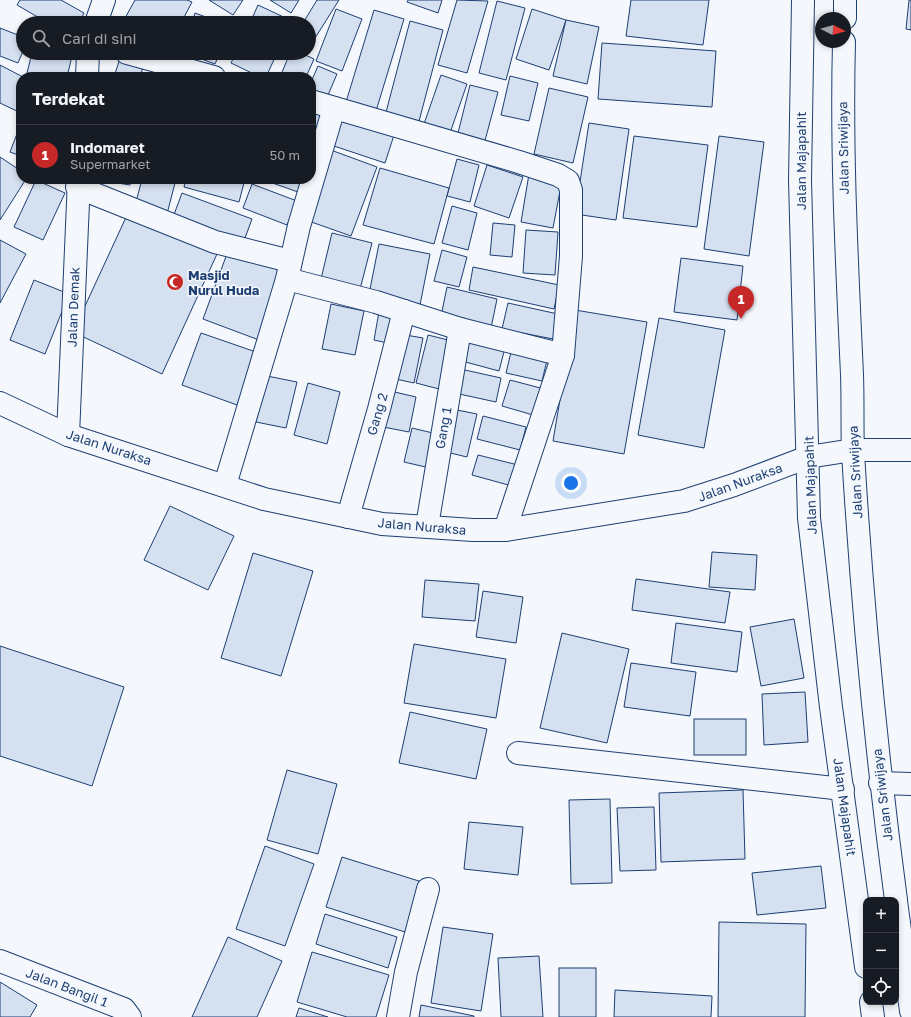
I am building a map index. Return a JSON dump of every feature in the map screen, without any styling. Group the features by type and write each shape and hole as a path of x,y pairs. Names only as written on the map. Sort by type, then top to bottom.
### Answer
{"street":[{"path":"98,16 104,0"},
{"name":"Jalan Majapahit","path":"803,0 800,180 809,518 863,944"},
{"path":"845,0 845,12"},
{"name":"Jalan Sriwijaya","path":"844,48 842,106 844,196 852,382 853,450 868,664 880,783 896,897"},
{"path":"87,72 88,60"},
{"path":"152,60 196,72"},
{"path":"316,103 519,162 558,175 568,181 571,190 572,256 563,354 505,530"},
{"path":"316,171 334,108"},
{"name":"Jalan Demak","path":"68,434 78,184"},
{"path":"80,184 215,242 288,270 404,311 460,329 563,354"},
{"path":"225,485 312,184"},
{"name":"Gang 2","path":"348,516 379,409 404,311"},
{"name":"Gang 1","path":"427,526 460,329"},
{"name":"Jalan Nuraksa","path":"0,403 68,434 264,499 382,524 505,530 684,501 734,485 808,457 853,450 911,450"},
{"path":"518,753 843,789"},
{"path":"880,783 911,784"},
{"path":"398,1017 406,972 428,889"},
{"name":"Jalan Sriwijaya","path":"899,922 911,1011"},
{"name":"Jalan Bangil 1","path":"0,961 124,1009 130,1017"},
{"path":"871,1005 873,1017"}],"building":[{"path":"20,0 61,0 84,13 82,16 36,16 17,5"},
{"path":"135,0 187,0 192,2 185,16 126,16"},
{"path":"209,0 243,0 233,15"},
{"path":"270,0 299,0 291,13"},
{"path":"317,0 339,0 316,36 316,16 307,16"},
{"path":"408,0 442,0 438,13 407,2"},
{"path":"457,0 488,1 467,73 438,65"},
{"path":"631,0 709,0 703,45 626,36"},
{"path":"909,0 911,0 911,30 906,29"},
{"path":"497,1 525,8 506,80 479,73"},
{"path":"258,5 281,16 253,16"},
{"path":"336,9 362,19 342,71 316,61"},
{"path":"532,9 566,20 549,70 516,59"},
{"path":"374,10 404,19 376,111 346,102"},
{"path":"195,13 203,16 194,16"},
{"path":"566,20 599,27 587,84 553,76"},
{"path":"410,21 443,30 418,125 385,116"},
{"path":"0,28 16,34 16,60 19,60 18,63 0,56"},
{"path":"602,43 716,51 712,107 598,99"},
{"path":"30,60 71,60 68,72 27,72"},
{"path":"119,60 134,60 144,64 142,72 116,72"},
{"path":"204,60 217,60 215,64"},
{"path":"232,60 274,60 268,72 250,72 231,63"},
{"path":"287,60 314,60 308,72 282,72"},
{"path":"155,63 176,72 152,72"},
{"path":"0,65 16,73 16,111 0,103"},
{"path":"318,66 337,74 325,102 316,98 315,72"},
{"path":"441,75 467,84 450,133 424,124"},
{"path":"510,76 538,83 529,121 501,115"},
{"path":"470,85 498,92 483,148 456,141"},
{"path":"549,88 588,97 573,163 534,154"},
{"path":"316,112 327,118 316,139"},
{"path":"338,114 395,132 385,163 328,144"},
{"path":"589,123 629,129 616,220 575,214"},
{"path":"16,136 16,154 10,152"},
{"path":"634,136 708,145 697,227 623,218"},
{"path":"719,136 764,142 749,256 704,249"},
{"path":"328,149 377,167 351,236 303,219"},
{"path":"0,157 16,168 16,184 23,184 0,220"},
{"path":"457,159 479,165 470,202 447,196"},
{"path":"487,165 523,177 509,218 474,206"},
{"path":"380,168 449,188 434,244 363,225"},
{"path":"529,174 562,180 553,228 521,222"},
{"path":"34,184 45,184 65,193 43,240 14,227"},
{"path":"141,184 175,184 167,214 135,206"},
{"path":"185,184 244,184 239,202 184,187"},
{"path":"252,184 297,201 287,225 243,208"},
{"path":"275,184 300,184 298,192"},
{"path":"182,193 252,219 242,246 172,220"},
{"path":"452,206 477,213 468,250 442,243"},
{"path":"128,213 217,254 162,374 73,332"},
{"path":"493,223 515,225 512,257 490,255"},
{"path":"526,230 558,232 555,275 523,273"},
{"path":"332,233 372,243 359,293 320,283"},
{"path":"0,240 26,254 0,303"},
{"path":"379,244 430,254 420,305 369,294"},
{"path":"442,250 467,257 459,287 434,281"},
{"path":"228,251 284,272 259,340 203,319"},
{"path":"681,258 743,266 737,320 674,312"},
{"path":"473,267 559,285 554,309 469,290"},
{"path":"34,280 69,294 45,354 10,340"},
{"path":"447,287 497,299 490,333 440,321"},
{"path":"508,303 558,314 553,339 502,329"},
{"path":"331,304 364,311 355,355 322,349"},
{"path":"380,306 398,309 392,344 374,340"},
{"path":"575,310 647,322 624,454 553,441"},
{"path":"659,318 725,330 704,448 638,435"},
{"path":"201,333 256,352 237,405 182,385"},
{"path":"465,333 506,344 499,371 458,360"},
{"path":"400,334 423,338 414,383 391,378"},
{"path":"428,335 456,342 443,390 416,383"},
{"path":"512,348 548,356 542,381 506,373"},
{"path":"456,368 501,378 496,402 450,392"},
{"path":"267,376 297,382 286,428 256,422"},
{"path":"510,380 548,390 540,417 502,406"},
{"path":"308,383 340,392 327,444 294,435"},
{"path":"386,390 416,397 409,432 378,426"},
{"path":"452,409 477,414 467,457 442,451"},
{"path":"483,416 526,427 520,450 477,439"},
{"path":"412,428 437,434 430,468 404,462"},
{"path":"478,455 518,465 512,486 472,475"},
{"path":"170,506 234,536 208,590 144,560"},
{"path":"712,552 757,555 755,590 709,587"},
{"path":"253,553 313,571 281,676 221,658"},
{"path":"636,579 730,592 725,623 632,610"},
{"path":"425,580 479,584 475,621 422,617"},
{"path":"483,591 523,597 516,643 476,637"},
{"path":"794,619 804,678 761,686 750,627"},
{"path":"676,623 742,632 737,672 671,663"},
{"path":"562,633 629,649 607,743 540,728"},
{"path":"414,644 506,659 496,718 404,703"},
{"path":"0,646 124,687 92,786 0,756"},
{"path":"631,663 696,672 690,716 624,707"},
{"path":"805,692 808,742 764,745 762,694"},
{"path":"410,712 487,729 476,779 399,763"},
{"path":"694,719 746,719 746,755 694,755"},
{"path":"287,770 337,784 318,854 267,840"},
{"path":"743,790 745,859 661,862 659,793"},
{"path":"610,799 612,883 571,884 569,800"},
{"path":"654,807 656,870 620,871 617,808"},
{"path":"469,822 523,827 518,875 464,869"},
{"path":"265,846 314,864 285,946 236,929"},
{"path":"342,857 422,882 405,932 326,907"},
{"path":"821,866 826,908 757,915 752,873"},
{"path":"325,914 397,937 388,968 316,944"},
{"path":"719,922 806,924 805,1017 718,1017"},
{"path":"443,927 493,934 481,1011 431,1003"},
{"path":"228,937 282,961 257,1017 192,1017"},
{"path":"312,952 389,975 376,1017 347,1017 297,1002"},
{"path":"539,956 543,1017 501,1017 498,958"},
{"path":"559,968 596,968 596,1017 559,1017"},
{"path":"0,982 37,1005 30,1017 0,1017"},
{"path":"615,990 712,996 711,1017 614,1017"},
{"path":"421,1005 474,1016 474,1017 419,1017"},
{"path":"299,1008 328,1017 296,1017"}],"place":[{"name":"Masjid Nurul Huda","path":"175,282"},
{"name":"Indomaret","path":"741,319"}]}
